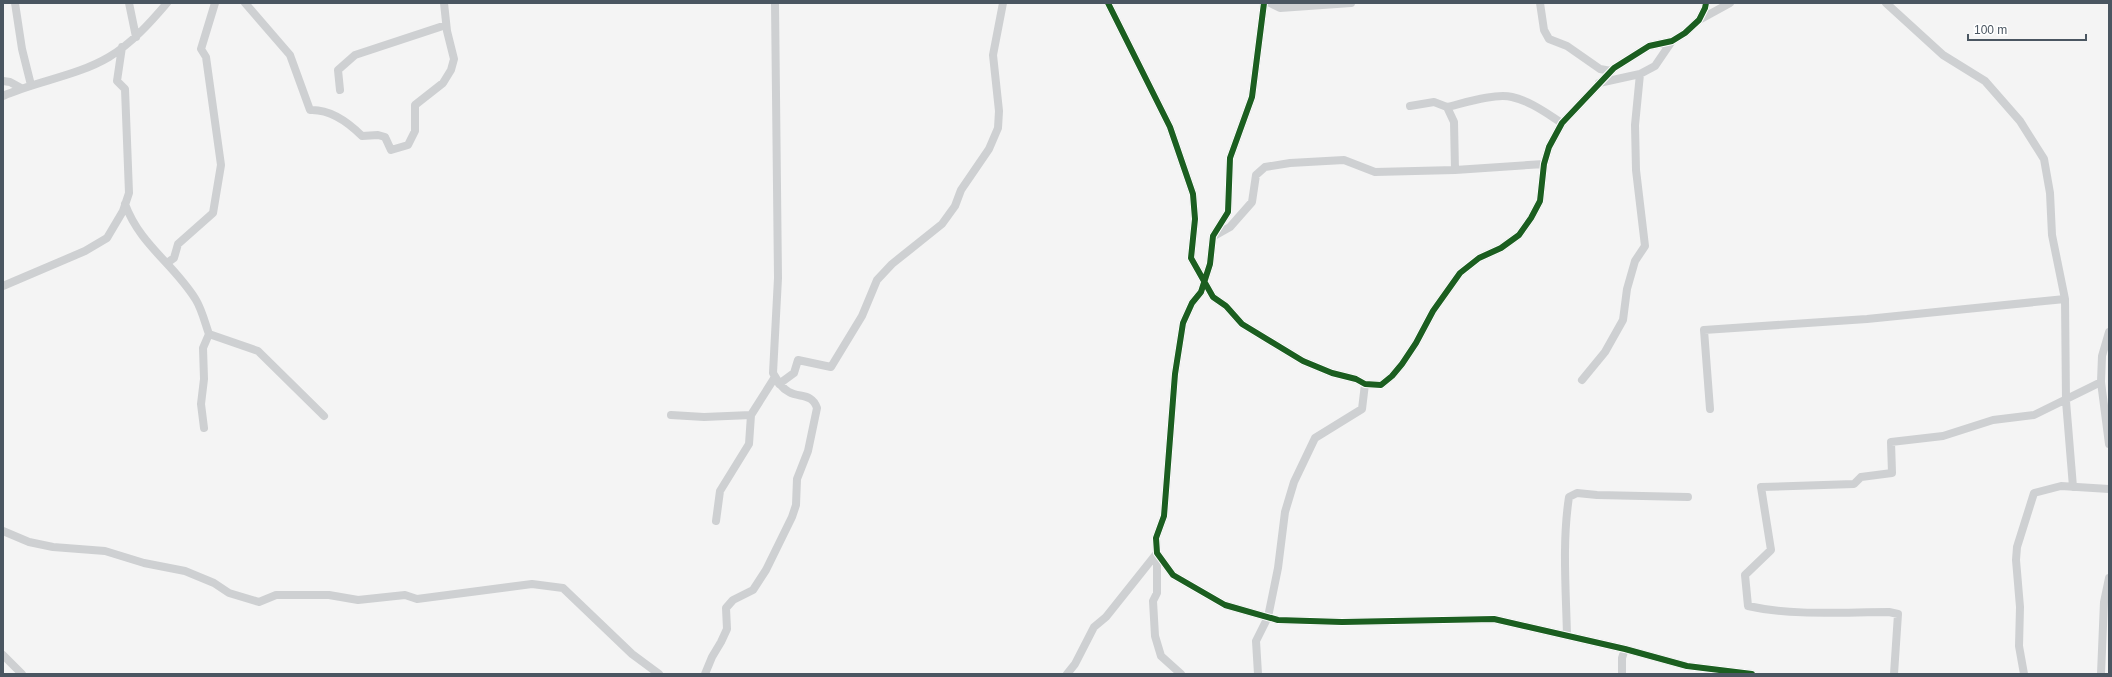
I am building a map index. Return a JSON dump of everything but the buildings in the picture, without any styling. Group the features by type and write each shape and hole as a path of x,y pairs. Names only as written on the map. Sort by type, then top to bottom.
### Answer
{"street":[{"path":"15,3 22,49 31,85"},
{"path":"129,3 136,37"},
{"path":"3,96 21,88 77,72 110,57 136,37 167,3"},
{"path":"167,263 174,258 178,244 213,213 221,165 206,57 201,49 215,3"},
{"path":"245,3 290,55 310,110 322,110 346,120 362,136 385,138 391,150 408,144 415,131 415,105 437,89 451,70 454,59 446,25 444,3"},
{"path":"705,674 727,629 726,608 733,600 753,590 766,570 796,506 796,478 808,451 816,408 814,401 808,396 789,392 777,381 773,373 778,278 775,3"},
{"path":"716,521 720,491 748,444 751,416 777,381 794,373 798,360 831,367 862,316 877,280 892,264 942,224 955,206 961,190 989,149 998,128 999,111 993,55 1003,3"},
{"path":"1108,3 1170,127 1193,194 1195,219 1191,258 1213,297 1226,306 1242,324 1303,361 1332,373 1356,378 1365,384 1381,385 1392,376 1416,343 1433,311 1460,273 1479,258 1501,248 1520,235 1540,201 1544,164 1562,123 1611,71 1630,56 1649,46 1672,41 1685,33 1699,20 1730,3"},
{"path":"1181,674 1161,656 1155,636 1153,601 1157,593 1156,538 1164,516 1175,374 1183,323 1192,303 1201,292 1210,264 1213,236 1228,212 1230,158 1252,97 1264,3"},
{"path":"1270,3 1280,8 1351,3"},
{"path":"1540,3 1544,30 1549,39 1567,46 1600,69 1611,71"},
{"path":"1699,20 1706,3"},
{"path":"1886,3 1942,55 1985,80 2020,121 2044,159 2050,193 2052,235 2065,299 2066,401 2072,487"},
{"path":"340,90 338,70 355,55 446,25"},
{"path":"1599,83 1640,74 1655,66 1672,41"},
{"path":"3,286 85,251 107,238 125,204 129,193 125,89 117,80 122,47"},
{"path":"1582,380 1605,352 1623,320 1627,289 1635,261 1646,246 1636,170 1635,125 1640,74"},
{"path":"3,81 10,82 21,88"},
{"path":"1410,106 1434,102 1447,107 1487,98 1510,96 1530,103 1562,123"},
{"path":"1447,107 1454,122 1455,170"},
{"path":"1213,236 1230,227 1252,202 1256,175 1265,168 1290,162 1344,160 1375,172 1455,170 1544,164"},
{"path":"125,204 138,232 167,263 196,300 209,334 203,348 204,379 201,404 204,428"},
{"path":"1710,409 1704,330 1866,319 2065,299"},
{"path":"2109,332 2102,356 2102,382 2109,444"},
{"path":"209,334 258,351 324,416"},
{"path":"1894,674 1898,614 1889,612 1816,613 1748,606 1745,575 1771,550 1761,487 1854,484 1861,477 1892,473 1891,442 1943,436 1992,420 2034,416 2102,382"},
{"path":"1258,674 1256,641 1268,617 1278,568 1285,512 1294,482 1314,438 1362,408 1365,384"},
{"path":"671,415 704,417 751,416"},
{"path":"2024,674 2019,646 2020,607 2016,560 2017,547 2034,493 2061,486 2109,489"},
{"path":"1567,636 1565,567 1566,514 1569,497 1577,492 1613,496 1688,497"},
{"path":"3,531 29,542 53,547 105,551 144,563 185,571 214,583 229,593 259,602 276,595 329,596 358,600 405,595 417,599 532,584 563,588 632,654 659,674"},
{"path":"1157,553 1174,575 1225,605 1278,620 1342,622 1494,619 1625,649 1687,666 1752,674"},
{"path":"1068,674 1075,664 1094,627 1106,617 1157,553"},
{"path":"2101,674 2109,578"},
{"path":"1622,674 1622,658 1625,649"},
{"path":"3,655 22,674"}],"cycle path":[{"path":"1108,3 1170,127 1193,194 1195,219 1191,258 1213,297 1226,306 1242,324 1303,361 1332,373 1356,379 1365,384 1381,385 1392,376 1402,364 1416,343 1433,311 1460,273 1479,258 1501,248 1519,235 1531,218 1540,201 1544,164 1549,147 1562,123 1614,68 1649,46 1672,41 1685,33 1699,20 1706,3"},
{"path":"1264,3 1252,97 1230,158 1228,212 1213,236 1210,264 1201,292 1192,303 1183,323 1175,374 1164,516 1156,538 1157,553 1173,575 1225,605 1278,620 1342,622 1494,619 1625,649 1687,666 1752,674"}]}
